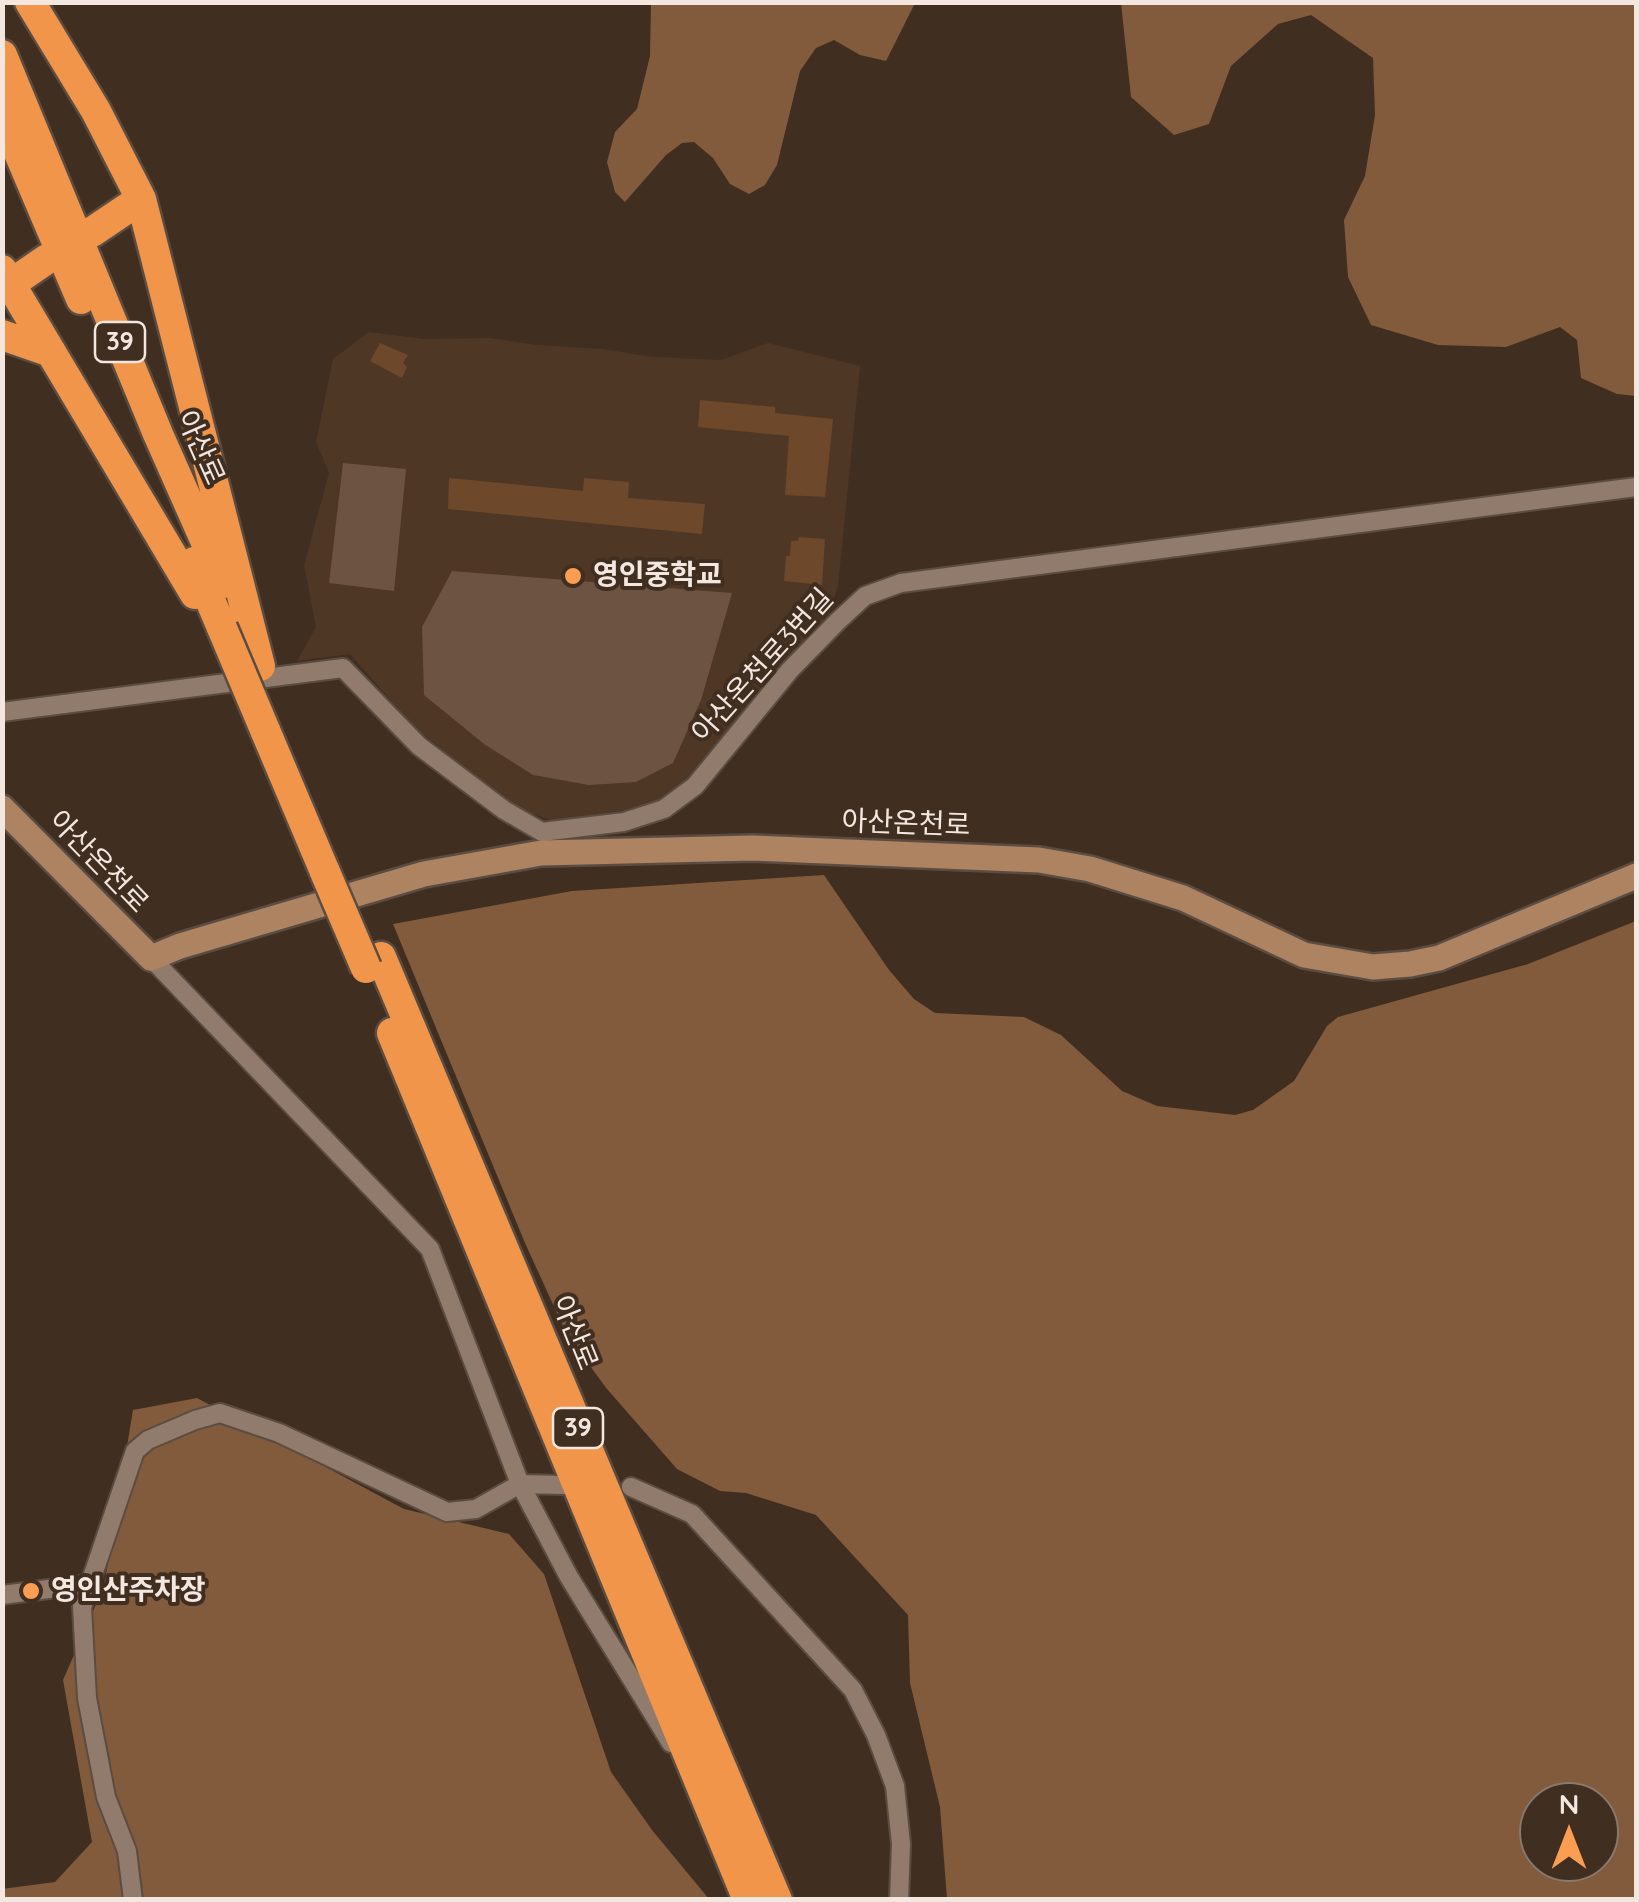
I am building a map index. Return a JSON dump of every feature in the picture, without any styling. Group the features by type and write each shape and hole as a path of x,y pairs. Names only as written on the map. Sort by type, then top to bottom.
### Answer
{"highway":[{"path":"30,2 96,111 142,199 233,627"},
{"name":"아산로","path":"2,56 333,869 776,1900"},
{"name":"아산로","path":"2,114 233,627"},
{"path":"92,232 142,199"},
{"path":"47,259 5,281 233,627"},
{"path":"2,335 51,352"},
{"name":"아산로","path":"374,962 748,1900"}],"main road":[{"name":"아산온천로","path":"2,808 151,958 424,874 543,843 1040,860 1090,868 1184,898 1304,954 1373,967 1440,958 1636,876"}],"street":[{"name":"아산온천로3번길","path":"543,843 664,809 695,786 790,670 864,596 901,583 1636,487"},
{"path":"2,712 343,668 419,746 543,843"},
{"name":"아산온천로","path":"151,958 430,1250 520,1484 569,1578 671,1743 725,1844"},
{"path":"133,1900 127,1851 106,1797 87,1698 82,1607 135,1451 164,1434 220,1414 280,1433 448,1512 476,1508 520,1484 564,1485"},
{"path":"631,1487 692,1514 853,1690 876,1735 894,1786 902,1844 899,1900"},
{"path":"2,1595 88,1584"}],"shaded area":[{"path":"651,2 915,3 886,61 860,55 834,40 816,48 800,71 777,165 765,185 749,194 730,184 713,158 694,142 682,143 666,155 625,202 615,192 607,162 615,132 637,109 650,56"},
{"path":"1121,3 1636,3 1636,396 1617,394 1581,378 1577,340 1560,327 1506,347 1438,345 1371,325 1348,277 1344,220 1365,176 1375,115 1373,58 1311,15 1278,24 1231,66 1209,124 1174,135 1131,97"},
{"name":"영인중학교","path":"369,332 424,339 490,338 652,357 721,360 768,343 860,366 838,586 832,605 820,625 753,695 691,780 664,799 640,808 553,821 527,812 492,791 412,725 350,654 297,661 316,627 304,565 329,473 316,442 333,359"},
{"path":"343,463 406,469 394,591 329,583"},
{"path":"452,571 732,593 701,700 673,763 636,782 589,785 533,775 484,744 424,695 422,627"},
{"path":"824,875 889,970 914,999 935,1013 1024,1017 1061,1035 1122,1091 1157,1106 1235,1115 1253,1110 1294,1081 1327,1026 1338,1017 1528,964 1636,921 1636,1899 947,1899 940,1807 910,1683 908,1615 816,1515 746,1493 720,1491 677,1469 607,1389 567,1335 393,924 572,891"},
{"path":"197,1398 404,1509 509,1534 544,1574 611,1772 709,1899 3,1900 2,1889 55,1882 92,1842 63,1680 104,1586 133,1410"}],"building":[{"path":"380,343 408,355 402,378 370,361"},
{"path":"700,400 775,407 775,413 833,419 825,497 785,495 789,436 698,427"},
{"path":"449,478 583,491 584,478 629,482 628,498 705,504 702,534 448,509"},
{"path":"799,537 825,539 822,585 784,581 791,541 798,541"}],"place":[{"name":"영인중학교","path":"573,576"},
{"name":"영인산주차장","path":"31,1591"}]}
